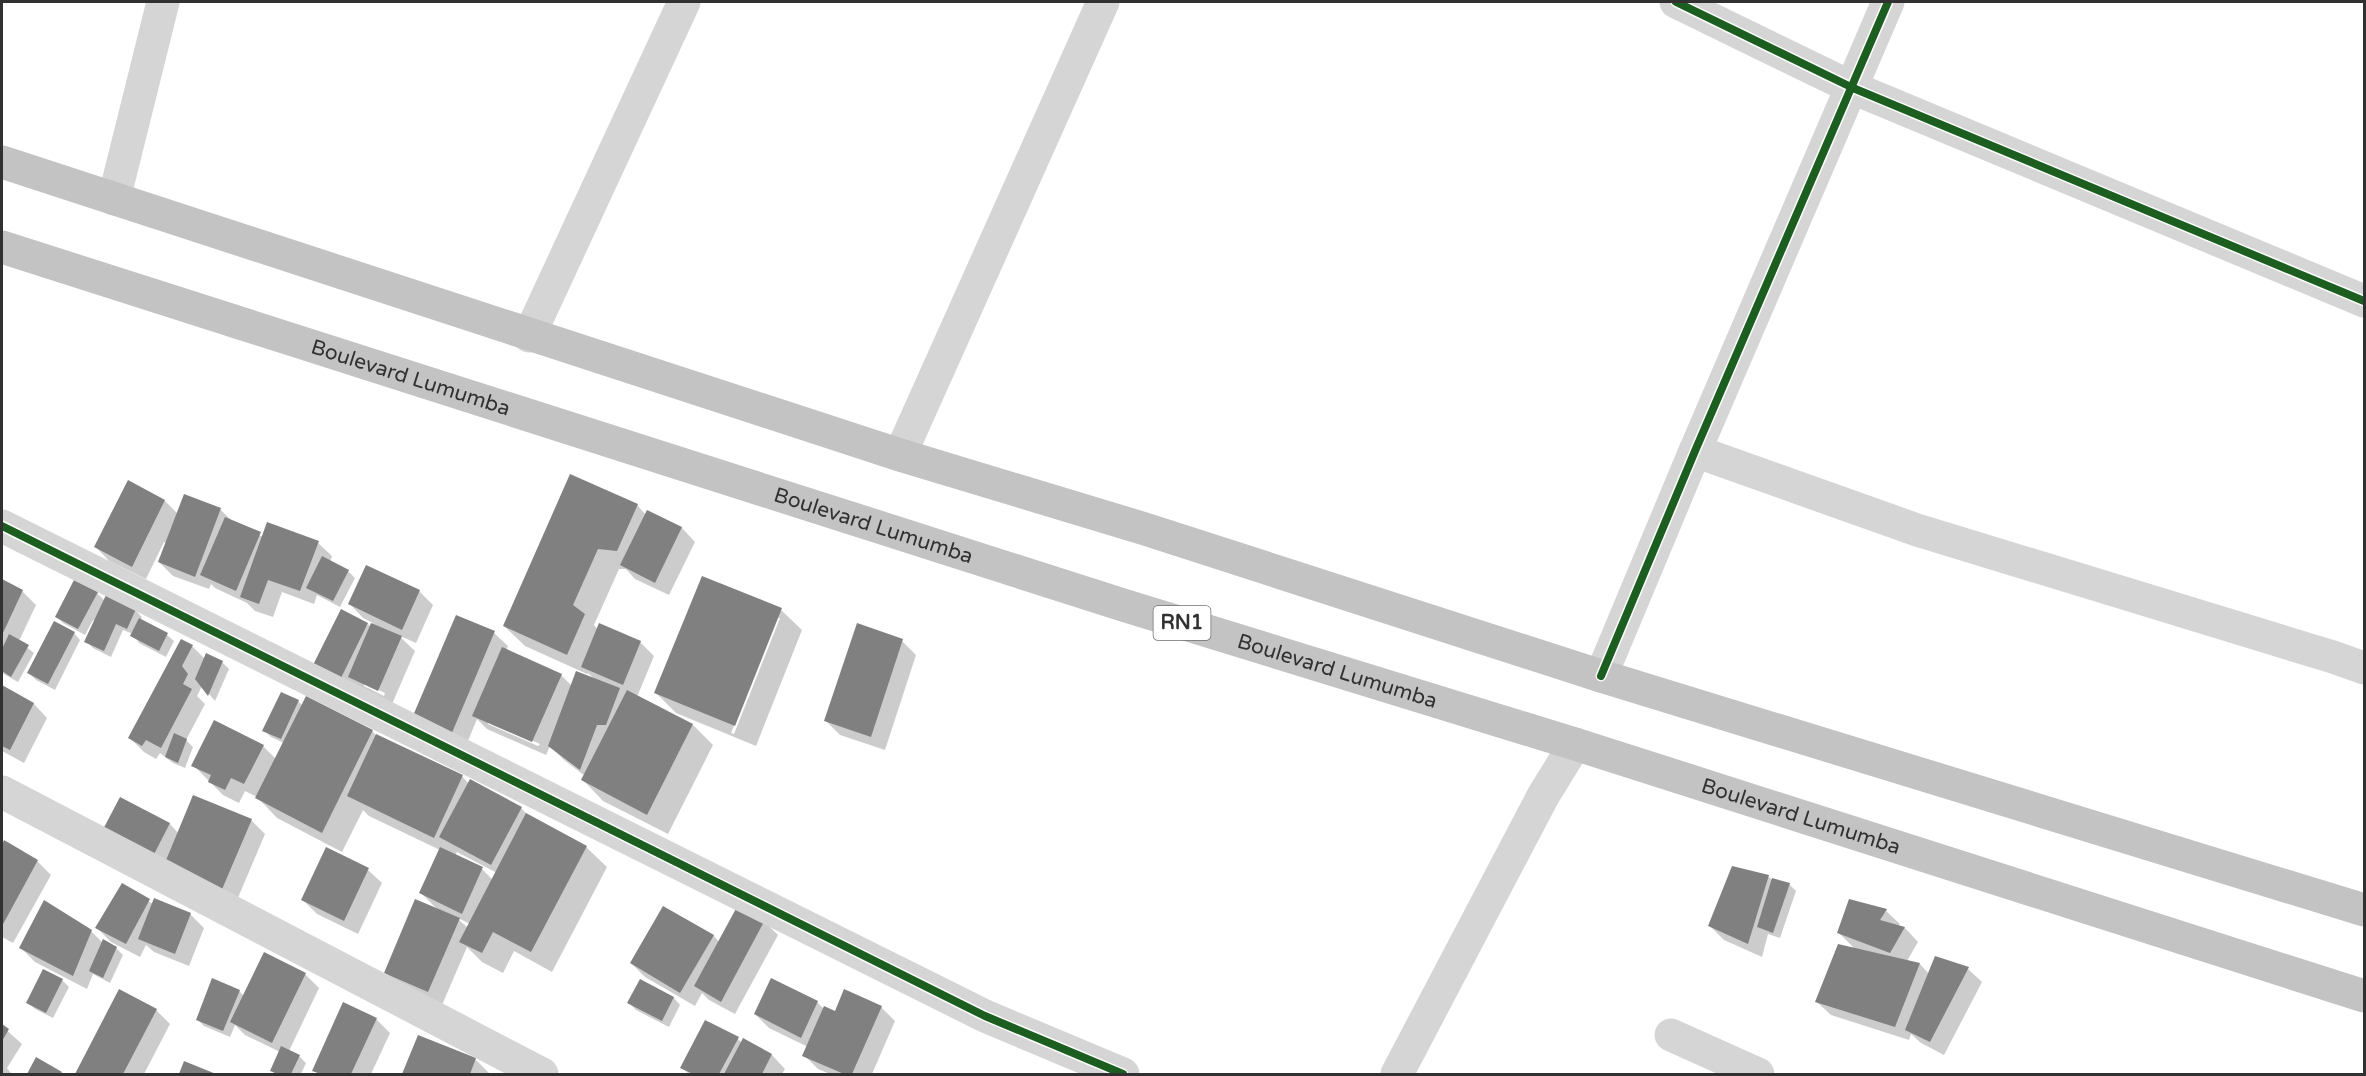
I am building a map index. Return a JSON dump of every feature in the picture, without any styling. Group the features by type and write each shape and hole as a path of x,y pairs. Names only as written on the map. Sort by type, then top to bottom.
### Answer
{"highway":[{"path":"2,162 529,336 900,455 1145,529 1601,676 2364,910"},
{"name":"Boulevard Lumumba","path":"2,247 1123,605 1575,744 2364,996"}],"street":[{"path":"114,199 163,2"},
{"path":"529,336 684,2"},
{"path":"900,455 1103,2"},
{"path":"1676,2 1853,87 2364,301"},
{"path":"1601,676 1888,2"},
{"path":"1695,451 1917,530 2364,668"},
{"path":"2,526 985,1017 1123,1074"},
{"path":"1397,1074 1543,796 1575,744"},
{"path":"2,792 542,1074"},
{"path":"1671,1035 1758,1074"}],"building":[{"path":"570,474 638,504 617,551 598,549 573,605 585,614 567,655 503,626"},
{"path":"128,480 165,500 132,567 94,547"},
{"path":"184,494 221,508 195,577 158,562"},
{"path":"647,510 682,527 655,583 620,565"},
{"path":"225,517 261,532 236,591 200,575"},
{"path":"267,522 319,541 300,591 268,580 259,604 240,597"},
{"path":"322,556 349,570 333,601 306,588"},
{"path":"366,565 420,590 402,630 348,604"},
{"path":"702,576 782,608 735,726 654,693"},
{"path":"2,579 23,590 2,635"},
{"path":"74,580 98,592 78,629 55,617"},
{"path":"106,595 136,609 127,629 116,624 104,651 84,642"},
{"path":"341,609 368,623 340,680 313,665"},
{"path":"456,615 495,631 451,735 412,718"},
{"path":"139,618 168,633 159,651 130,636"},
{"path":"54,621 75,632 48,684 27,673"},
{"path":"371,623 402,636 378,691 348,677"},
{"path":"599,623 641,641 623,685 581,667"},
{"path":"857,623 903,639 871,737 824,721"},
{"path":"9,634 29,645 11,677 2,671 2,649"},
{"path":"181,639 193,645 182,666 188,674 183,684 192,689 161,748 146,740 142,746 128,738"},
{"path":"502,647 562,674 532,742 472,716"},
{"path":"206,653 223,661 208,696 195,679"},
{"path":"576,671 620,688 606,725 597,725 580,770 548,746"},
{"path":"2,685 34,703 10,750 2,746"},
{"path":"627,690 693,724 647,815 581,780"},
{"path":"281,692 299,700 281,739 262,731"},
{"path":"306,696 373,730 322,833 255,798"},
{"path":"214,720 264,745 244,784 231,778 225,790 208,782 211,775 191,766"},
{"path":"174,733 187,739 178,763 165,757"},
{"path":"376,734 463,775 434,838 347,796"},
{"path":"470,779 522,807 491,865 439,837"},
{"path":"193,795 252,819 220,894 162,870"},
{"path":"120,797 170,823 149,864 99,837"},
{"path":"526,813 587,846 531,952 493,932 482,953 459,942"},
{"path":"4,840 38,860 2,926 2,845"},
{"path":"326,847 369,868 344,921 301,900"},
{"path":"440,847 483,867 462,914 419,893"},
{"path":"1732,866 1769,875 1748,944 1708,926"},
{"path":"1772,878 1790,883 1773,933 1757,927"},
{"path":"122,883 150,899 126,944 95,928"},
{"path":"154,898 191,913 175,954 138,939"},
{"path":"415,899 460,918 428,992 384,973"},
{"path":"1849,899 1887,909 1880,920 1905,927 1890,953 1837,933"},
{"path":"44,900 92,930 73,976 19,948"},
{"path":"738,905 765,920 721,1002 694,986"},
{"path":"663,906 714,935 680,993 630,963"},
{"path":"103,939 117,947 103,978 89,971"},
{"path":"1838,944 1920,963 1895,1027 1815,1002"},
{"path":"264,952 306,973 272,1043 230,1022"},
{"path":"1935,956 1969,967 1930,1042 1905,1030"},
{"path":"43,969 63,979 46,1013 26,1003"},
{"path":"212,978 240,990 223,1031 196,1020"},
{"path":"771,978 818,1001 801,1038 754,1014"},
{"path":"640,979 674,997 662,1021 627,1003"},
{"path":"119,989 157,1009 123,1074 75,1074"},
{"path":"844,989 882,1006 852,1074 844,1074 802,1056 824,1006 835,1011"},
{"path":"343,1002 377,1018 351,1074 321,1074 312,1071"},
{"path":"705,1020 739,1037 719,1074 693,1074 680,1068"},
{"path":"2,1024 9,1029 2,1041"},
{"path":"418,1035 476,1058 470,1074 402,1074"},
{"path":"743,1038 772,1054 762,1074 724,1074"},
{"path":"281,1046 300,1055 291,1074 278,1074 270,1071"},
{"path":"36,1057 62,1072 61,1074 27,1074"},
{"path":"184,1061 216,1074 179,1074"}],"cycle path":[{"path":"1676,2 1853,88 2364,301"},
{"path":"1601,676 1888,2"},
{"path":"2,526 985,1016 1123,1074"}]}
